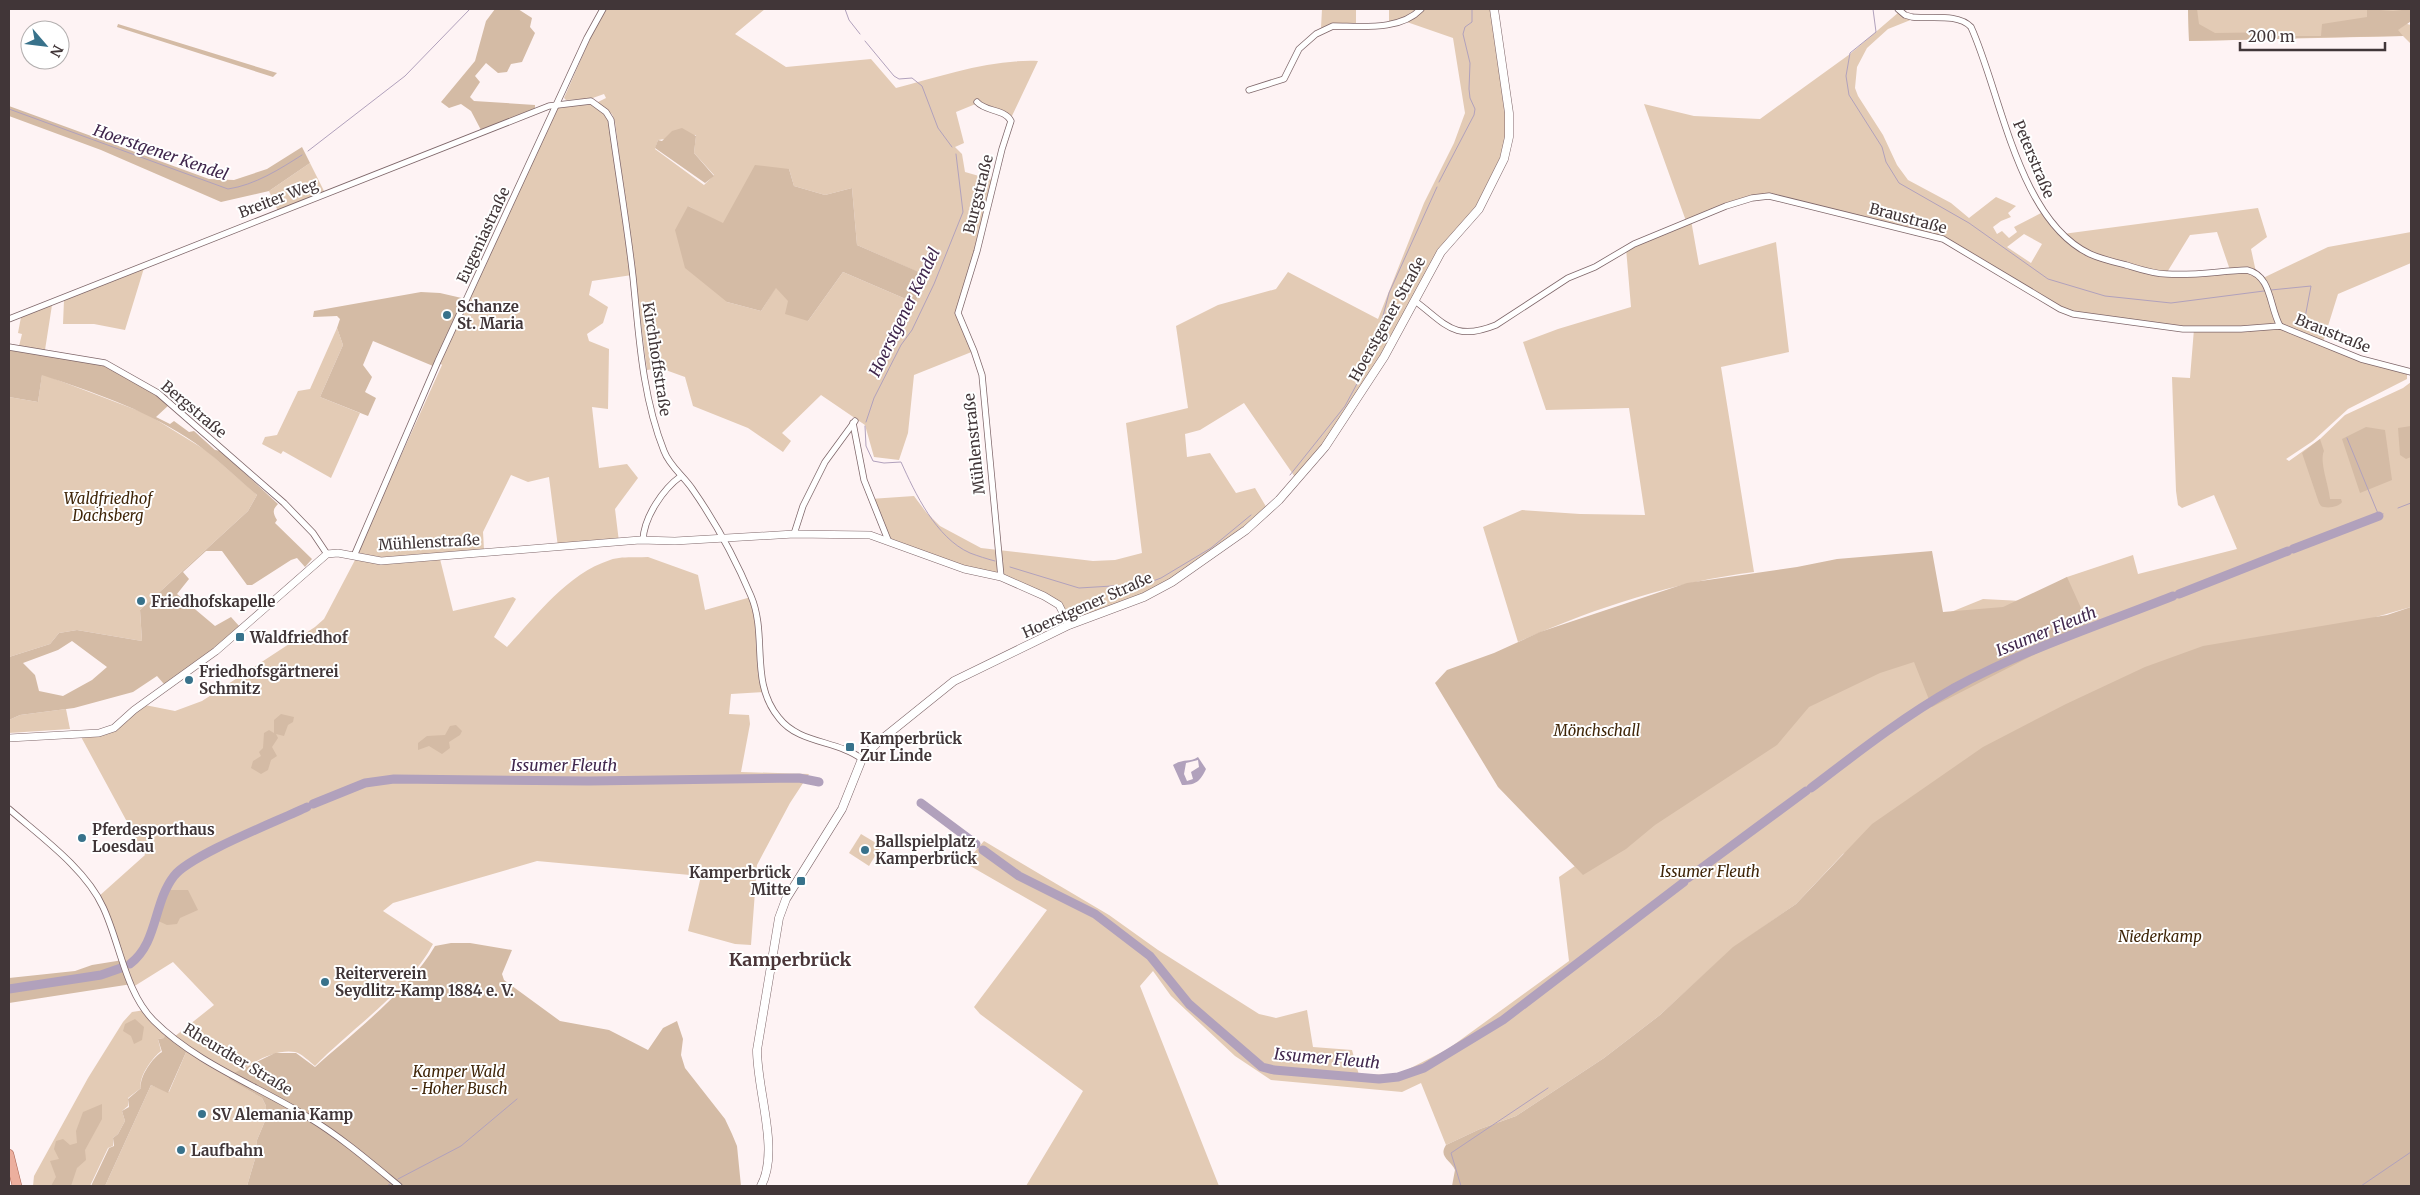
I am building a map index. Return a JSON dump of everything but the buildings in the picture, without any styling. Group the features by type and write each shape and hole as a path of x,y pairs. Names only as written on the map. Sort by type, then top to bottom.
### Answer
{"main road":[{"name":"Hoerstgener Straße","path":"761,1186 769,1161 757,1066 757,1050 778,918 786,899 842,809 862,759 877,743 954,682 1069,625 1129,604 1172,582 1222,548 1279,500 1326,447 1384,358 1428,273 1441,252 1479,208 1504,159 1509,137 1509,113 1494,9"},
{"path":"9,1154 17,1186"}],"street":[{"name":"Eugeniastraße","path":"354,556 434,370 603,9"},
{"path":"1248,90 1284,80 1299,49 1324,29 1333,26 1391,24 1415,16 1421,9"},
{"name":"Peterstraße","path":"1898,9 1905,15 1912,17 1959,19 1967,22 1971,27 2015,149 2037,203 2047,217 2076,246 2109,261 2165,274 2246,270 2256,272 2263,278 2280,326"},
{"name":"Kirchhoffstraße","path":"557,104 591,102 606,112 611,120 643,371 655,427 668,460 691,486 723,537 751,597 756,613 759,634 761,678 764,692 780,720 792,730 806,737 849,750 862,759"},
{"name":"Burgstraße","path":"958,313 975,259 1011,121 1007,115 984,108 977,102"},
{"name":"Breiter Weg","path":"9,319 245,224 557,104"},
{"name":"Braustraße","path":"1415,301 1455,330 1469,333 1485,330 1496,325 1568,278 1595,267 1634,244 1726,206 1752,198 1769,196 1942,239 2054,306 2073,314 2183,328 2240,329 2280,326 2362,359 2411,372"},
{"name":"Mühlenstraße","path":"958,313 982,375 1001,577"},
{"name":"Bergstraße","path":"9,347 105,363 158,393 284,503 313,533 327,554"},
{"path":"794,534 800,514 825,462 854,422 864,480 888,540"},
{"path":"643,540 643,533 656,506 669,487 681,476"},
{"name":"Mühlenstraße","path":"327,554 381,560 643,540 675,541 794,534 870,535 964,569 1001,577 1044,596 1058,605 1069,625"},
{"path":"9,738 99,733 114,728 130,713 216,651 327,554"},
{"name":"Rheurdter Straße","path":"9,809 50,845 94,889 103,907 132,987 154,1021 188,1048 308,1117 339,1138 399,1186"}],"green space":[{"path":"495,9 518,9 532,18 530,27 535,33 522,62 511,64 507,72 498,73 486,63 475,76 480,82 470,97 474,101 535,105 535,109 481,130 471,111 461,104 449,108 441,102 475,61 486,21"},
{"path":"603,9 765,9 735,34 786,67 871,59 896,88 984,66 1020,61 1038,61 1011,118 978,103 956,112 964,143 955,147 962,154 965,172 993,180 991,195 958,313 974,351 914,375 908,433 899,460 874,457 865,425 821,395 782,433 791,441 783,452 748,428 693,406 685,377 660,368 647,370 615,122 612,114 596,103 606,98 604,94 590,99 566,100 564,98","holes":["696,135 694,153 714,175 704,185 655,149 658,140","789,169 794,186 825,195 852,188 857,245 927,276 915,303 843,272 808,321 776,287 761,311 727,302 688,206 723,224"]},
{"path":"1322,9 1356,9 1356,24 1354,26 1333,23 1321,28"},
{"path":"1389,9 1494,9 1510,124 1496,180 1441,255 1384,357 1297,480 1244,403 1200,430 1185,434 1187,457 1210,453 1236,493 1255,488 1268,510 1172,582 1069,625 1059,605 1001,577 964,569 888,540 870,499 914,496 940,526 981,548 1093,561 1115,560 1142,553 1126,423 1188,408 1176,326 1218,305 1276,289 1288,272 1378,319 1424,203 1454,143 1465,113 1453,38 1404,21 1389,24"},
{"path":"2188,9 2411,9 2411,21 2407,24 2411,25 2411,44 2403,36 2189,41"},
{"path":"2188,9 2197,9 2199,24 2215,33 2285,32 2285,42 2279,39 2189,41"},
{"path":"2367,9 2393,11 2411,9 2411,21 2398,30 2403,36 2297,38 2289,41 2289,36 2321,36 2322,24 2367,17"},
{"path":"1899,12 1913,19 1888,29 1867,48 1857,67 1855,88 1858,96 1883,135 1897,165 1908,180 1951,203 1969,218 1996,197 2016,206 2008,213 2011,217 1993,227 1997,234 2002,231 2009,238 2017,232 2014,227 2041,213 2063,234 2258,208 2267,237 2251,249 2256,272 2263,278 2328,247 2411,232 2411,263 2338,294 2323,342 2407,374 2407,379 2348,409 2313,441 2286,459 2289,461 2320,439 2345,415 2403,388 2411,382 2411,607 2376,617 1843,854 1796,904 1733,948 1660,1015 1604,1058 1516,1116 1480,1129 1446,1145 1421,1083 1402,1092 1271,1080 1235,1056 1171,996 1153,971 1140,986 1219,1186 1026,1186 1083,1091 980,1014 974,1007 1047,910 965,863 984,841 1109,915 1158,950 1259,1014 1276,1018 1307,1010 1313,1047 1352,1050 1359,1075 1399,1074 1448,1049 1569,961 1559,877 1575,866 1578,869 1784,722 1951,612 1983,599 2022,601 2067,577 2133,555 2138,574 2237,549 2214,495 2182,508 2178,505 2172,377 2190,378 2194,329 2073,314 1951,243 1770,193 1691,220 1699,265 1776,242 1789,352 1721,367 1754,572 1693,583 1633,598 1518,642 1483,527 1522,510 1580,514 1645,515 1629,408 1546,410 1523,342 1558,329 1631,307 1626,248 1686,221 1644,104 1694,116 1760,119 1850,54","holes":["2217,232 2230,270 2166,274 2190,235","2024,234 2042,244 2031,263 2007,247"]},
{"path":"118,24 277,73 273,77 117,27"},
{"path":"591,101 611,120 632,275 592,281 589,295 608,307 603,323 587,334 589,341 609,349 608,409 592,407 599,468 627,464 638,478 615,509 619,542 558,547 549,477 528,482 511,475 483,532 484,550 384,558 357,553 442,365 438,361 557,104"},
{"path":"9,106 209,179 234,180 267,169 302,147 310,163 269,191 221,202 101,150 9,116"},
{"path":"682,128 696,136 694,153 714,176 705,183 655,148 658,140 662,141 672,131"},
{"path":"310,163 325,193 278,211 269,191"},
{"path":"755,165 789,169 794,186 825,195 852,188 857,245 928,276 915,303 843,272 808,321 785,314 788,301 776,288 761,311 727,302 685,268 675,230 688,206 723,223"},
{"path":"144,268 125,330 94,324 63,324 64,300"},
{"path":"421,292 440,293 466,299 433,366 373,341 363,365 372,377 365,392 376,398 368,416 320,397 343,345 337,328 340,319 337,316 313,317 314,311"},
{"path":"52,305 45,350 19,346 22,334 18,333 21,317"},
{"path":"337,328 343,345 320,397 360,413 331,478 283,451 281,454 262,444 265,437 277,435 298,391 310,389"},
{"path":"9,348 104,365 157,394 170,404 156,417 170,424 174,421 189,432 194,431 215,450 221,451 278,504 274,510 277,520 275,523 312,559 305,567 297,558 291,560 252,585 247,585 222,551 206,551 183,572 189,579 177,594 215,626 231,617 240,627 212,651 164,684 157,676 133,692 74,708 20,715 9,720 9,657 50,644 59,633 77,630 142,641 140,610 248,511 257,495 196,443 152,417 134,409 42,375 38,402 9,397","holes":["72,641 107,667 92,680 63,696 39,691 35,675 23,663 58,650"]},
{"name":"Waldfriedhof Dachsberg","path":"42,374 147,414 207,451 257,495 248,511 140,610 142,641 77,630 59,633 50,644 9,657 9,397 38,402"},
{"path":"2411,426 2411,457 2406,459 2400,455 2398,428"},
{"path":"2366,427 2385,430 2392,480 2360,493 2342,439"},
{"path":"2320,439 2324,451 2323,467 2330,499 2341,499 2342,502 2333,507 2324,507 2319,503 2302,453"},
{"name":"Mönchschall","path":"1932,551 1943,612 2003,607 2067,577 2091,630 2055,644 1932,707 1914,662 1880,673 1809,707 1777,745 1655,825 1626,849 1583,875 1498,787 1435,683 1447,670 1494,653 1540,632 1687,583 1797,567 1837,559"},
{"path":"648,557 698,575 705,610 751,597 756,613 764,692 731,694 729,714 749,715 750,724 741,772 809,774 790,803 757,865 751,945 735,944 688,931 701,876 537,861 393,903 383,911 433,944 423,961 410,977 315,1066 303,1056 287,1051 260,1059 230,1079 262,1098 266,1106 265,1121 257,1140 255,1159 247,1186 105,1186 151,1085 169,1092 187,1050 174,1037 214,1005 173,962 133,987 98,897 145,855 80,735 93,736 110,733 145,705 175,711 202,701 315,627 324,619 355,560 381,564 440,559 453,611 513,597 516,599 494,637 507,647 541,609 566,585 594,566 614,559"},
{"name":"Niederkamp","path":"2411,607 2411,1186 1452,1186 1455,1170 1444,1156 1443,1153 1446,1145 1480,1129 1516,1116 1604,1058 1660,1015 1733,947 1796,904 1872,824 1983,747 2066,704 2145,667 2203,646 2387,615"},
{"path":"66,709 70,729 9,733 9,720 20,715"},
{"path":"281,714 294,717 293,722 288,725 284,736 276,734 278,738 272,747 277,756 271,760 268,770 261,774 251,768 253,761 261,756 259,752 263,748 264,733 269,730 274,733 274,720"},
{"path":"456,725 462,731 460,735 449,742 450,748 442,754 429,746 418,750 418,743 427,736 445,735 450,726"},
{"name":"Ballspielplatz Kamperbrück","path":"861,834 881,846 869,866 849,853"},
{"path":"170,890 188,890 198,910 180,918 177,924 167,925 154,919"},
{"name":"Kamper Wald - Hoher Busch","path":"451,943 470,943 512,950 502,974 504,980 560,1021 609,1030 648,1050 663,1028 677,1021 683,1039 681,1055 685,1068 725,1119 737,1146 741,1186 247,1186 255,1159 257,1140 265,1121 266,1106 262,1098 229,1079 232,1074 275,1053 296,1053 315,1067 396,994 424,962 435,946"},
{"path":"123,960 132,984 9,1003 9,978 75,971 92,965"},
{"path":"145,1010 166,1031 164,1038 158,1039 161,1051 150,1062 144,1073 141,1088 128,1098 128,1106 122,1111 125,1121 118,1134 113,1138 113,1146 108,1148 90,1186 33,1186 34,1176 88,1078 123,1022 132,1012"},
{"path":"135,1019 144,1027 142,1040 134,1044 131,1036 123,1031 125,1024"},
{"path":"165,1033 187,1050 168,1093 151,1085 105,1186 91,1186 109,1148 114,1146 113,1138 118,1134 125,1121 122,1111 129,1107 128,1099 141,1088 142,1078 147,1068 162,1052 158,1039 164,1038"},
{"path":"102,1104 102,1119 85,1150 86,1160 77,1168 71,1186 51,1186 56,1177 50,1161 59,1159 54,1149 56,1141 63,1139 70,1145 77,1143 76,1131 83,1112"}],"shaded area":[{"path":"1198,757 1206,769 1202,777 1197,782 1182,785 1173,765","holes":["1198,760 1199,767 1191,772 1193,779 1187,781 1184,774 1186,763"]}],"waterway":[{"name":"Hoerstgener Kendel","path":"308,151 405,76 470,9"},
{"name":"Hoerstgener Kendel","path":"845,9 849,20 860,34"},
{"name":"Hoerstgener Kendel","path":"1439,182 1474,115 1475,109 1470,98 1469,89 1470,63 1463,34 1465,27 1472,22 1472,9"},
{"name":"Hoerstgener Kendel","path":"1873,9 1876,32 1850,53 1846,76 1849,95 1882,147 1886,162 1899,183 1969,223 2048,279 2105,296 2171,303 2264,291"},
{"name":"Hoerstgener Kendel","path":"865,41 894,76 899,79 912,78 922,86 938,128 952,147"},
{"name":"Hoerstgener Kendel","path":"9,109 228,189 257,180 302,155"},
{"name":"Hoerstgener Kendel","path":"866,422 874,398 901,345 912,330 934,284 963,212 956,154"},
{"name":"Hoerstgener Kendel","path":"1290,475 1345,406 1373,354 1389,293 1437,187"},
{"name":"Hoerstgener Kendel","path":"2271,290 2311,286 2304,323"},
{"name":"Hoerstgener Kendel","path":"865,426 866,446 873,461 884,463 901,462 928,514 947,537 970,553 995,561"},
{"name":"Hoerstgener Kendel","path":"2347,438 2379,516 2383,514"},
{"name":"Issumer Fleuth","path":"2398,508 2411,503"},
{"name":"Hoerstgener Kendel","path":"1010,567 1079,588 1145,584 1161,578 1211,548 1251,515"},
{"name":"Issumer Fleuth","path":"2293,549 2379,516"},
{"name":"Issumer Fleuth","path":"2179,594 2288,551"},
{"name":"Issumer Fleuth","path":"1811,788 1898,723 1935,699 1980,674 2034,650 2173,596"},
{"name":"Issumer Fleuth","path":"313,804 365,783 394,779 589,781 799,778 819,782"},
{"name":"Issumer Fleuth","path":"1688,878 1806,791"},
{"name":"Issumer Fleuth","path":"921,803 976,844"},
{"name":"Issumer Fleuth","path":"130,964 146,945 167,887 174,876 183,868 215,849 307,807"},
{"name":"Issumer Fleuth","path":"983,850 1019,876 1095,914 1150,956 1189,1004 1262,1067 1274,1070 1379,1079 1398,1077 1424,1068 1503,1020 1684,882"},
{"name":"Issumer Fleuth","path":"9,989 101,975 121,968"},
{"path":"1461,1186 1451,1153 1548,1088"},
{"path":"398,1179 461,1146 517,1099"},
{"path":"2361,1186 2411,1152"}],"place":[{"name":"Schanze St. Maria","path":"447,315"},
{"name":"Friedhofskapelle","path":"141,601"},
{"name":"Waldfriedhof","path":"240,637"},
{"name":"Friedhofsgärtnerei Schmitz","path":"189,680"},
{"name":"Kamperbrück Zur Linde","path":"850,747"},
{"name":"Pferdesporthaus Loesdau","path":"82,838"},
{"name":"Ballspielplatz Kamperbrück","path":"865,850"},
{"name":"Kamperbrück Mitte","path":"801,881"},
{"name":"Reiterverein Seydlitz-Kamp 1884 e. V.","path":"325,982"},
{"name":"SV Alemania Kamp","path":"202,1114"},
{"name":"Laufbahn","path":"181,1150"}],"district":[{"name":"Kamperbrück","path":"790,959"}]}
